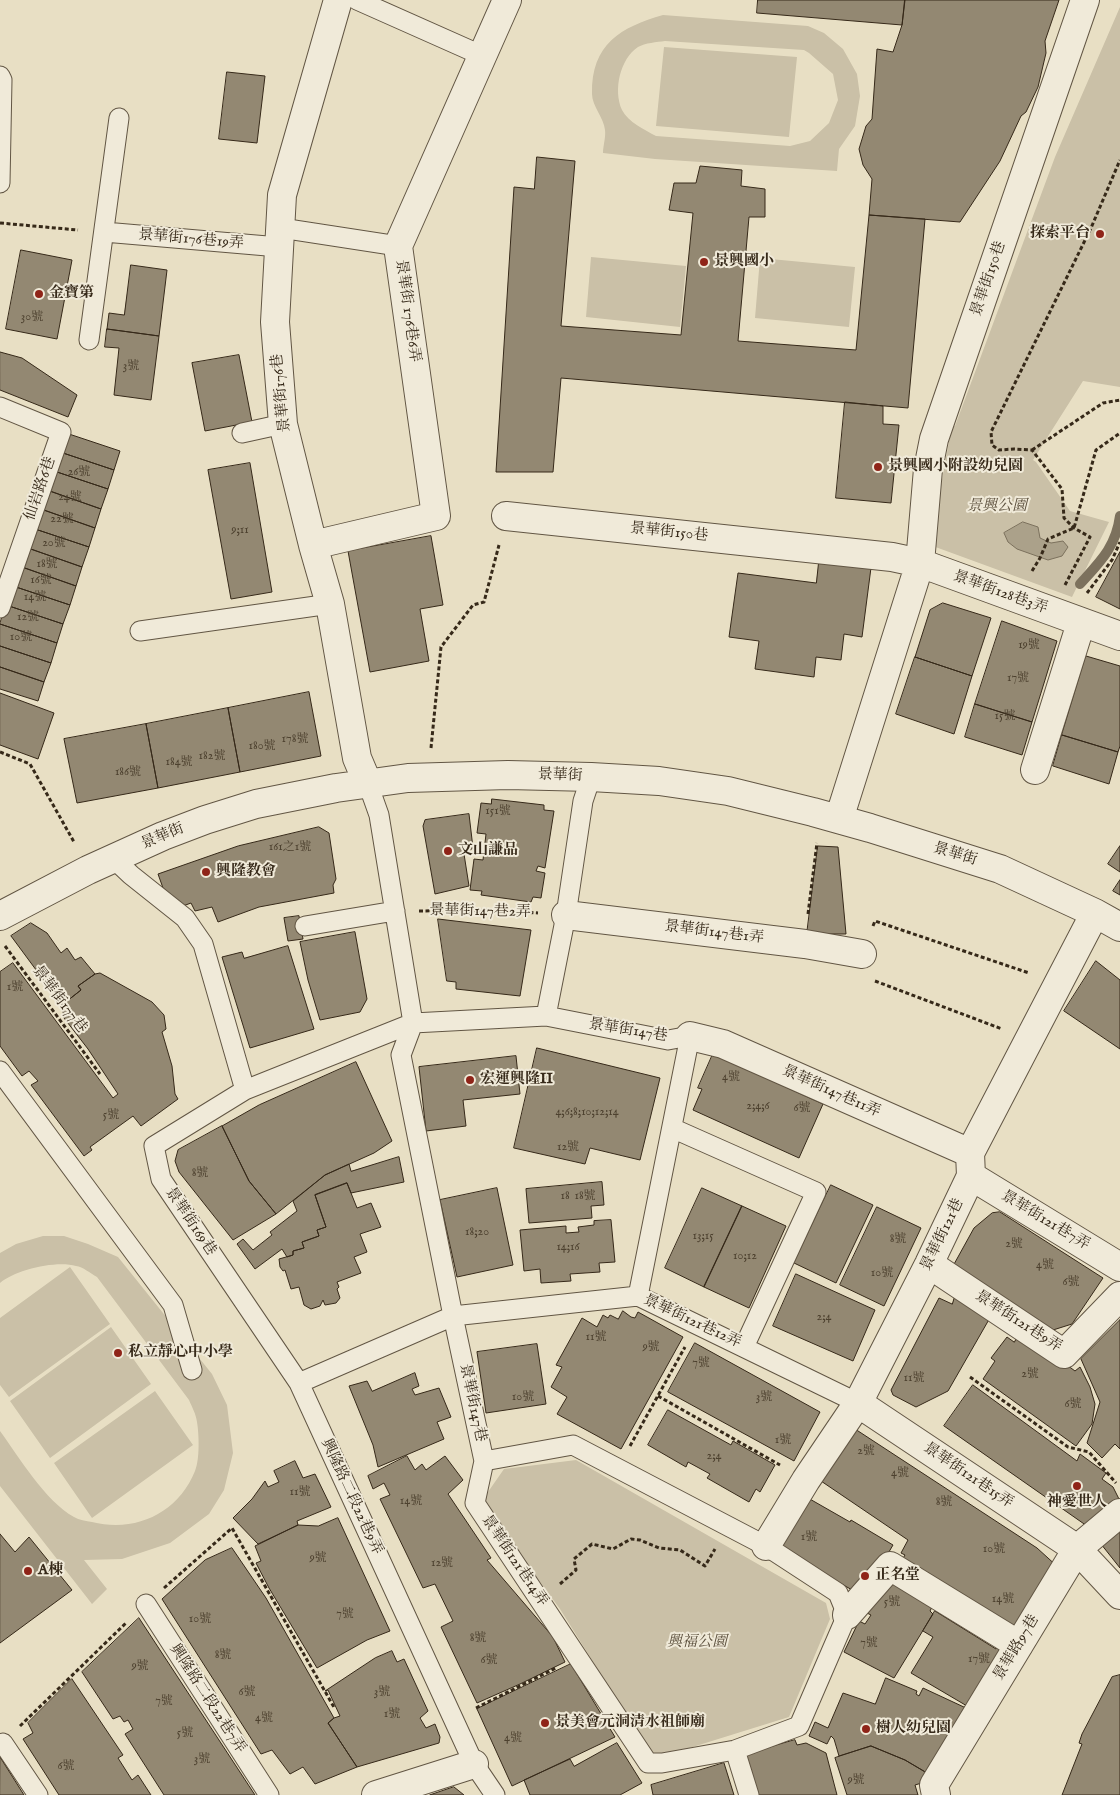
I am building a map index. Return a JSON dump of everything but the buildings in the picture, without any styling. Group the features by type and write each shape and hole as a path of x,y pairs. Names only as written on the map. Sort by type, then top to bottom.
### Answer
{"street":[{"name":"景華街176巷","path":"338,0 282,196 276,322 283,424 313,546 330,604 358,758 368,784"},
{"name":"景華街 176巷6弄","path":"313,546 436,516 398,246 508,0"},
{"name":"景華街150巷","path":"838,819 920,563 920,466 934,439 1085,0"},
{"name":"景華街150巷","path":"506,516 892,557 920,563"},
{"name":"景華街128巷3弄","path":"920,563 1080,623 1120,636"},
{"path":"1035,770 1080,623"},
{"name":"景華街","path":"0,916 113,858 205,820 256,804 280,798 408,778 508,775 659,781 728,791 838,819 1000,869 1095,913 1120,927"},
{"name":"景華街121巷","path":"766,1546 806,1480 858,1403 929,1264 971,1164 1058,982 1095,913"},
{"name":"景華街147巷1弄","path":"566,915 805,944 862,954"},
{"name":"景華街147巷11弄","path":"690,1036 723,1044 971,1164"},
{"name":"景華街121巷7弄","path":"971,1164 1120,1267"},
{"name":"景華街121巷9弄","path":"929,1264 1064,1354 1120,1296"},
{"name":"景華街121巷15弄","path":"858,1403 1077,1549 1120,1595"},
{"name":"景華路97巷","path":"936,1795 934,1785 1077,1549 1120,1513"},
{"path":"847,1615 890,1566 1019,1645"},
{"path":"376,1795 474,1764"}],"lane":[{"path":"357,0 483,56"},
{"path":"0,76 2,80 0,183"},
{"path":"89,340 119,118"},
{"name":"景華街176巷19弄","path":"104,232 280,237 398,246"},
{"name":"仙岩路6巷","path":"0,407 61,432 0,608"},
{"path":"242,433 283,424"},
{"path":"140,631 330,604"},
{"path":"368,784 379,815 413,1023 546,1016 566,915 583,801 591,777"},
{"path":"113,858 131,875 185,918 203,944 245,1090"},
{"path":"305,926 395,911"},
{"name":"景華街147巷","path":"546,1016 668,1040 690,1036 638,1296"},
{"name":"景華街169巷","path":"299,1383 161,1179 154,1146 245,1090 413,1023"},
{"name":"景華街147巷","path":"413,1023 401,1055 484,1461"},
{"path":"0,1071 173,1305 192,1370"},
{"path":"672,1128 816,1192 744,1347"},
{"name":"景華街121巷12弄","path":"453,1316 638,1296 858,1403"},
{"path":"299,1383 453,1316"},
{"name":"興隆路二段22巷9弄","path":"299,1383 474,1764 495,1795"},
{"path":"484,1461 573,1445 766,1546 838,1593 847,1615 799,1726 735,1750 749,1795"},
{"name":"景華街121巷14弄","path":"484,1461 475,1503 648,1763 662,1763 735,1750"},
{"name":"興隆路二段22巷7弄","path":"146,1604 269,1795"},
{"path":"3,1743 38,1795"}],"path":[{"path":"1120,160 1091,228 991,432 992,445 999,450 1032,450 1103,403 1120,400"},
{"path":"0,223 104,232"},
{"path":"1074,528 1096,450 1120,433"},
{"path":"1032,450 1062,489 1064,518 1074,528 1090,537 1065,586 1057,582"},
{"path":"408,778 430,750 442,647 473,605 484,602 506,516"},
{"path":"1032,572 1048,539 1074,528"},
{"path":"1080,623 1088,591 1112,560 1120,542"},
{"path":"1024,569 1040,575"},
{"path":"0,752 30,764 88,870"},
{"path":"805,944 818,838"},
{"name":"景華街147巷2弄","path":"395,911 493,910 566,915"},
{"path":"1030,1040 861,976 862,954 875,920 1058,982"},
{"name":"景華街177巷","path":"3,944 100,1074"},
{"path":"617,1468 697,1324"},
{"path":"970,1377 1068,1447 1089,1452 1120,1487"},
{"path":"658,1396 806,1480"},
{"path":"541,1601 576,1570 574,1558 592,1544 613,1549 631,1539 640,1540 659,1548 680,1550 705,1566 726,1525"},
{"path":"706,1546 722,1554"},
{"path":"454,1718 579,1657"}],"green space":[{"name":"景興公園","path":"1120,7 1120,387 1083,381 1033,460 1070,511 1109,522 1072,597 930,545 952,425 955,426 1055,157"},
{"path":"663,15 808,26 824,33 843,49 857,74 860,96 855,126 839,149 837,171 655,159 603,153 605,130 592,94 593,77 597,62 611,40 634,25","holes":["665,41 804,50 833,74 838,100 829,123 810,141 790,146 656,136 628,118 619,102 618,84 627,59 638,47 651,43"]},
{"path":"664,47 797,57 789,137 656,126"},
{"path":"591,257 686,266 680,327 586,317"},
{"path":"760,258 855,267 849,327 755,318"},
{"path":"43,1236 64,1236 118,1257 212,1374 227,1405 233,1453 224,1490 209,1514 170,1543 122,1559 84,1560 107,1589 92,1604 0,1486 0,1431 33,1478 63,1510 83,1520 108,1525 124,1525 154,1516 178,1498 195,1471 199,1446 198,1427 196,1416 189,1400 97,1277 79,1267 58,1264 25,1270 0,1283 0,1253 16,1244"},
{"path":"70,1267 110,1324 9,1397 0,1385 0,1318"},
{"path":"111,1327 151,1384 50,1458 10,1401"},
{"path":"155,1391 193,1445 92,1518 54,1463"},
{"name":"興福公園","path":"576,1460 826,1603 830,1619 789,1717 654,1759 560,1609 481,1502 504,1469"}],"shaded area":[{"path":"1023,522 1038,527 1040,538 1051,543 1063,541 1068,547 1062,556 1048,560 1017,549 1008,542 1004,533"}],"waterway":[{"path":"1080,584 1111,545 1120,516"}],"place":[{"name":"探索平台","path":"1100,234"},
{"name":"景興國小","path":"704,262"},
{"name":"金寶第","path":"39,294"},
{"name":"景興國小附設幼兒園","path":"878,467"},
{"name":"文山謙品","path":"448,851"},
{"name":"興隆教會","path":"206,872"},
{"name":"宏運興隆II","path":"470,1080"},
{"name":"私立靜心中小學","path":"118,1353"},
{"name":"神愛世人","path":"1077,1486"},
{"name":"A棟","path":"28,1571"},
{"name":"正名堂","path":"865,1576"},
{"name":"景美會元洞清水祖師廟","path":"545,1723"},
{"name":"樹人幼兒園","path":"866,1729"}]}
